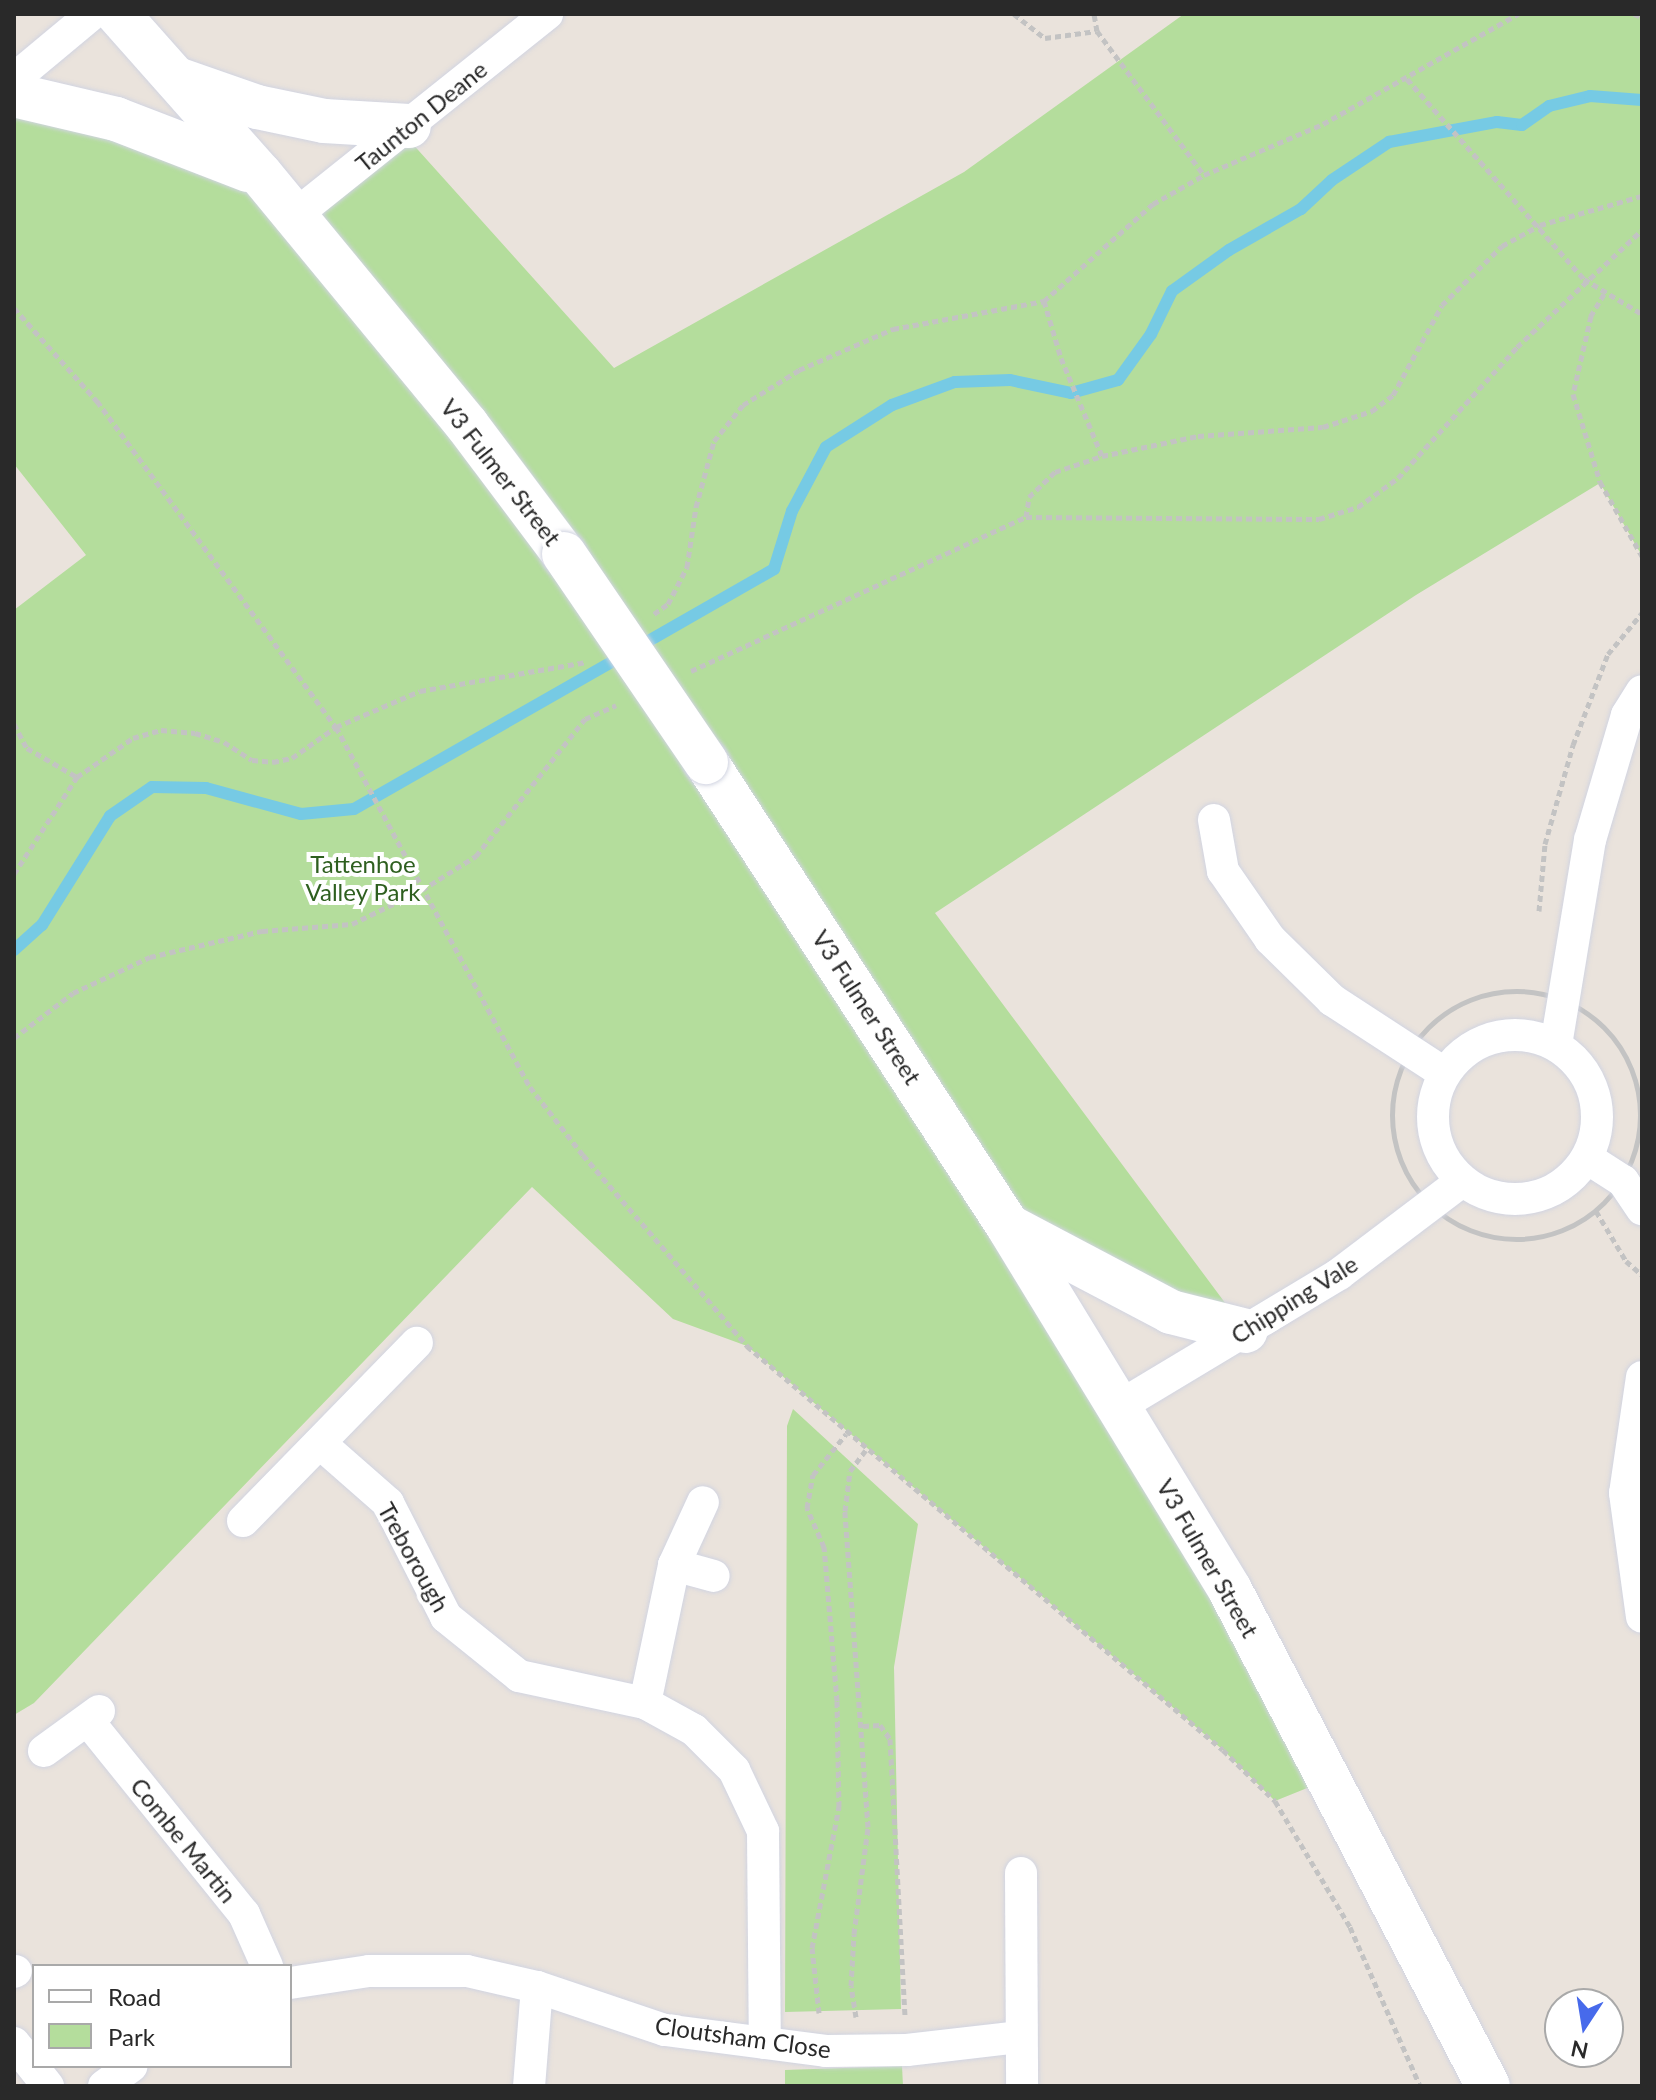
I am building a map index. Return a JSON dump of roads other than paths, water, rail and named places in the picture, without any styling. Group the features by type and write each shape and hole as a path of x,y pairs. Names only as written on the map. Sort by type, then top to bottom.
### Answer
{"street":[{"path":"14,79 92,14"},
{"name":"V3 Fulmer Street","path":"118,14 261,175 467,425 564,554 706,762 1008,1226 1230,1590 1488,2086"},
{"name":"Taunton Deane","path":"294,216 547,14"},
{"path":"175,78 257,107 324,121 409,126"},
{"path":"14,95 116,119 261,175"},
{"path":"1556,1045 1566,1000 1590,840 1627,715 1642,691"},
{"path":"1214,820 1223,871 1270,939 1332,1000 1407,1053 1444,1073"},
{"path":"1507,1034 1556,1045 1577,1061 1591,1083 1597,1108 1587,1158 1553,1190 1530,1198 1483,1193 1462,1181 1436,1142 1432,1119 1444,1073 1460,1054 1507,1034"},
{"path":"1587,1158 1623,1181 1642,1209"},
{"name":"Chipping Vale","path":"1118,1407 1246,1331 1432,1208 1462,1181"},
{"path":"1008,1226 1171,1312 1246,1331"},
{"path":"243,1521 322,1445 417,1343"},
{"path":"1642,1377 1625,1493 1642,1617"},
{"name":"Treborough","path":"322,1445 388,1503 446,1617 519,1676 645,1703 694,1730 734,1770 763,1831 765,2043"},
{"path":"645,1703 674,1565 703,1502"},
{"path":"674,1565 714,1576"},
{"name":"Combe Martin","path":"44,1751 94,1717 244,1914 266,1964"},
{"path":"1021,1873 1022,2086"},
{"name":"Cloutsham Close","path":"292,1983 369,1971 467,1971 537,1987 665,2030 826,2051 907,2050 1020,2037"},
{"path":"529,2086 537,1987"},
{"path":"14,2043 32,2066"},
{"path":"34,2068 48,2086"},
{"path":"104,2086 129,2068"}],"waterway":[{"path":"638,647 774,569 792,511 826,447 892,405 955,382 1010,380 1071,393 1118,380 1151,334 1172,291 1229,250 1301,209 1332,180 1389,142 1497,122 1522,125 1549,106 1590,96 1642,100"},
{"path":"14,950 42,925 110,816 152,787 206,788 301,814 354,809 622,656"}],"park label":[{"name":"Tattenhoe Valley Park","path":"363,878"}]}
